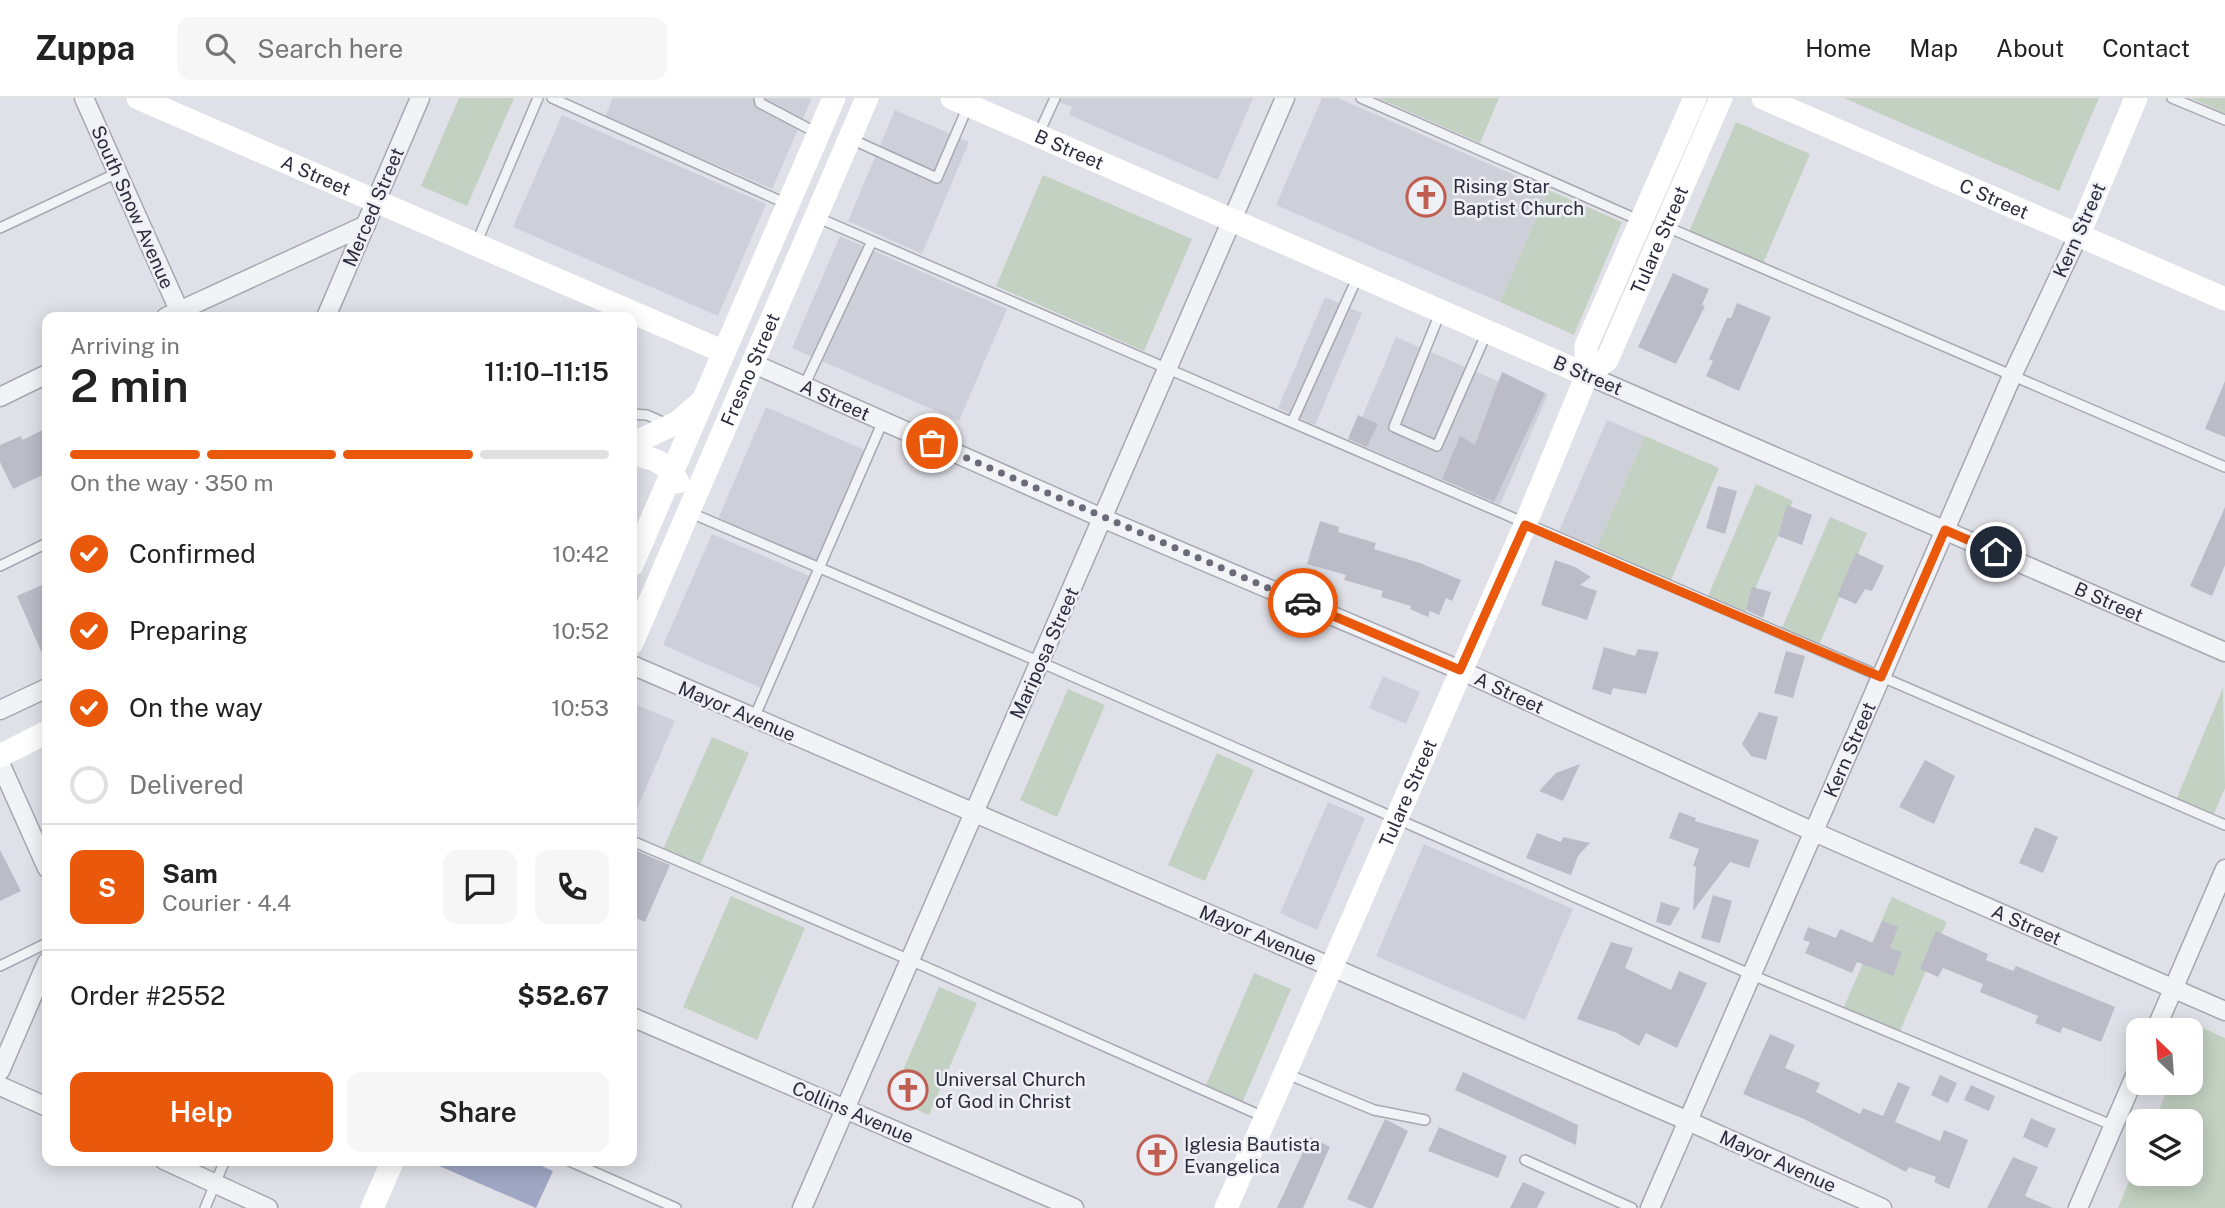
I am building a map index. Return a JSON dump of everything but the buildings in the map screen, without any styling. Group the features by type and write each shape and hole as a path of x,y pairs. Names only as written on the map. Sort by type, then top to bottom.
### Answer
{"main road":[{"name":"A Street","path":"138,98 631,312"},
{"name":"Fresno Street","path":"637,553 834,98"},
{"name":"Fresno Street","path":"637,631 867,98"},
{"name":"Tulare Street","path":"1226,1208 1329,966 1525,525 1587,375 1586,346 1695,98"},
{"name":"Tulare Street","path":"1587,375 1607,360 1721,98"},
{"name":"C Street","path":"1763,98 2225,299"},
{"name":"Kern Street","path":"2078,236 2136,98"},
{"name":"B Street","path":"960,102 1587,375"},
{"name":"A Street","path":"637,315 724,352"},
{"path":"637,442 669,426 705,398"},
{"path":"637,455 656,459 672,471 678,482 678,496 672,512 657,584"},
{"path":"0,755 42,734"},
{"path":"372,1208 390,1166"}],"street":[{"name":"South Snow Avenue","path":"85,98 175,312"},
{"name":"Merced Street","path":"328,312 420,98"},
{"name":"Mariposa Street","path":"802,1208 1285,98"},
{"path":"182,312 366,225"},
{"name":"Kern Street","path":"1650,1208 2012,376 2078,236"},
{"name":"A Street","path":"752,363 1102,518 1460,670 1814,832 2225,1011"},
{"name":"B Street","path":"1587,375 2225,652"},
{"path":"0,397 42,376"},
{"name":"Mayor Avenue","path":"637,667 1688,1121 1882,1208"},
{"path":"0,710 42,690"},
{"path":"0,763 8,803 42,861"},
{"path":"2161,1018 2225,869"},
{"path":"0,1071 42,974"},
{"name":"Collins Avenue","path":"637,1019 1074,1208"},
{"path":"0,1086 42,1105"},
{"path":"2078,1208 2127,1096"},
{"path":"177,1166 268,1208"}],"lane":[{"path":"475,245 538,98"},
{"path":"552,98 789,204"},
{"path":"759,98 760,103 768,108 818,134"},
{"path":"1038,136 1055,98"},
{"path":"1362,98 1641,221"},
{"path":"2172,98 2225,120"},
{"path":"850,139 937,178 960,102"},
{"path":"0,228 117,173"},
{"path":"816,217 2225,825"},
{"path":"1665,226 2225,467"},
{"path":"804,386 872,241"},
{"path":"1292,422 1358,276"},
{"path":"1440,313 1394,427 1437,446 1487,332"},
{"path":"637,414 648,415 669,426"},
{"path":"754,718 883,421"},
{"path":"689,512 1040,662 1752,975 2114,1126"},
{"path":"0,566 42,545"},
{"path":"637,843 910,960 1266,1118"},
{"path":"0,966 42,945"},
{"path":"1285,1073 1374,1110 1425,1120"},
{"path":"1525,1160 1632,1208"},
{"path":"205,1208 222,1166"},
{"path":"581,1166 676,1208"}],"shaded area":[{"path":"613,98 811,100 772,189 605,116"},
{"path":"1050,98 1253,98 1218,180 1069,115 1072,107"},
{"path":"1322,98 1338,98 1548,190 1500,302 1276,205"},
{"path":"895,110 969,142 922,254 848,221"},
{"path":"562,115 766,204 718,316 513,227"},
{"path":"840,236 1007,309 959,421 792,348"},
{"path":"1325,297 1362,313 1315,425 1278,408"},
{"path":"1396,337 1507,385 1511,378 1548,394 1500,505 1352,441"},
{"path":"766,407 867,451 818,562 718,519"},
{"path":"1607,420 1645,436 1597,547 1559,531"},
{"path":"712,534 812,577 763,689 663,645"},
{"path":"1383,676 1420,692 1406,724 1369,708"},
{"path":"637,705 675,721 637,808"},
{"path":"1328,802 1365,818 1317,930 1280,913"},
{"path":"1424,844 1573,909 1525,1020 1376,956"}],"green space":[{"path":"459,98 514,98 467,206 421,186"},
{"path":"1378,98 1499,98 1480,143"},
{"path":"1844,98 2099,98 2059,191"},
{"path":"2191,98 2225,98 2225,113"},
{"path":"1736,122 1810,154 1762,266 1688,234"},
{"path":"1043,175 1192,239 1144,351 996,286"},
{"path":"1548,190 1622,222 1574,335 1500,302"},
{"path":"1645,436 1719,468 1671,580 1597,547"},
{"path":"1756,484 1793,501 1745,612 1708,596"},
{"path":"1830,517 1867,533 1819,645 1782,628"},
{"path":"2223,688 2225,788 2213,816 2176,800"},
{"path":"1068,689 1105,705 1057,817 1020,800"},
{"path":"712,737 749,753 700,865 663,849"},
{"path":"1217,753 1254,770 1205,881 1168,865"},
{"path":"731,896 805,928 757,1040 683,1007"},
{"path":"1892,897 1947,922 1899,1033 1843,1009"},
{"path":"1254,973 1291,989 1243,1101 1206,1085"},
{"path":"939,987 977,1003 929,1115 891,1098"},
{"path":"2203,1028 2225,1038 2225,1208 2118,1208 2127,1186 2203,1186 2203,1109 2159,1109 2165,1096 2203,1096"}],"water":[{"path":"439,1166 542,1166 553,1171 536,1208"}],"way so far":[{"path":"932,443 1303,603"}],"place":[{"name":"Rising Star Baptist Church","path":"1426,197"},
{"name":"Universal Church of God in Christ","path":"908,1090"},
{"name":"Iglesia Bautista Evangelica","path":"1157,1155"}],"route":[{"path":"1303,603 1460,670 1525,525 1881,677 1945,530 1996,552"}]}
